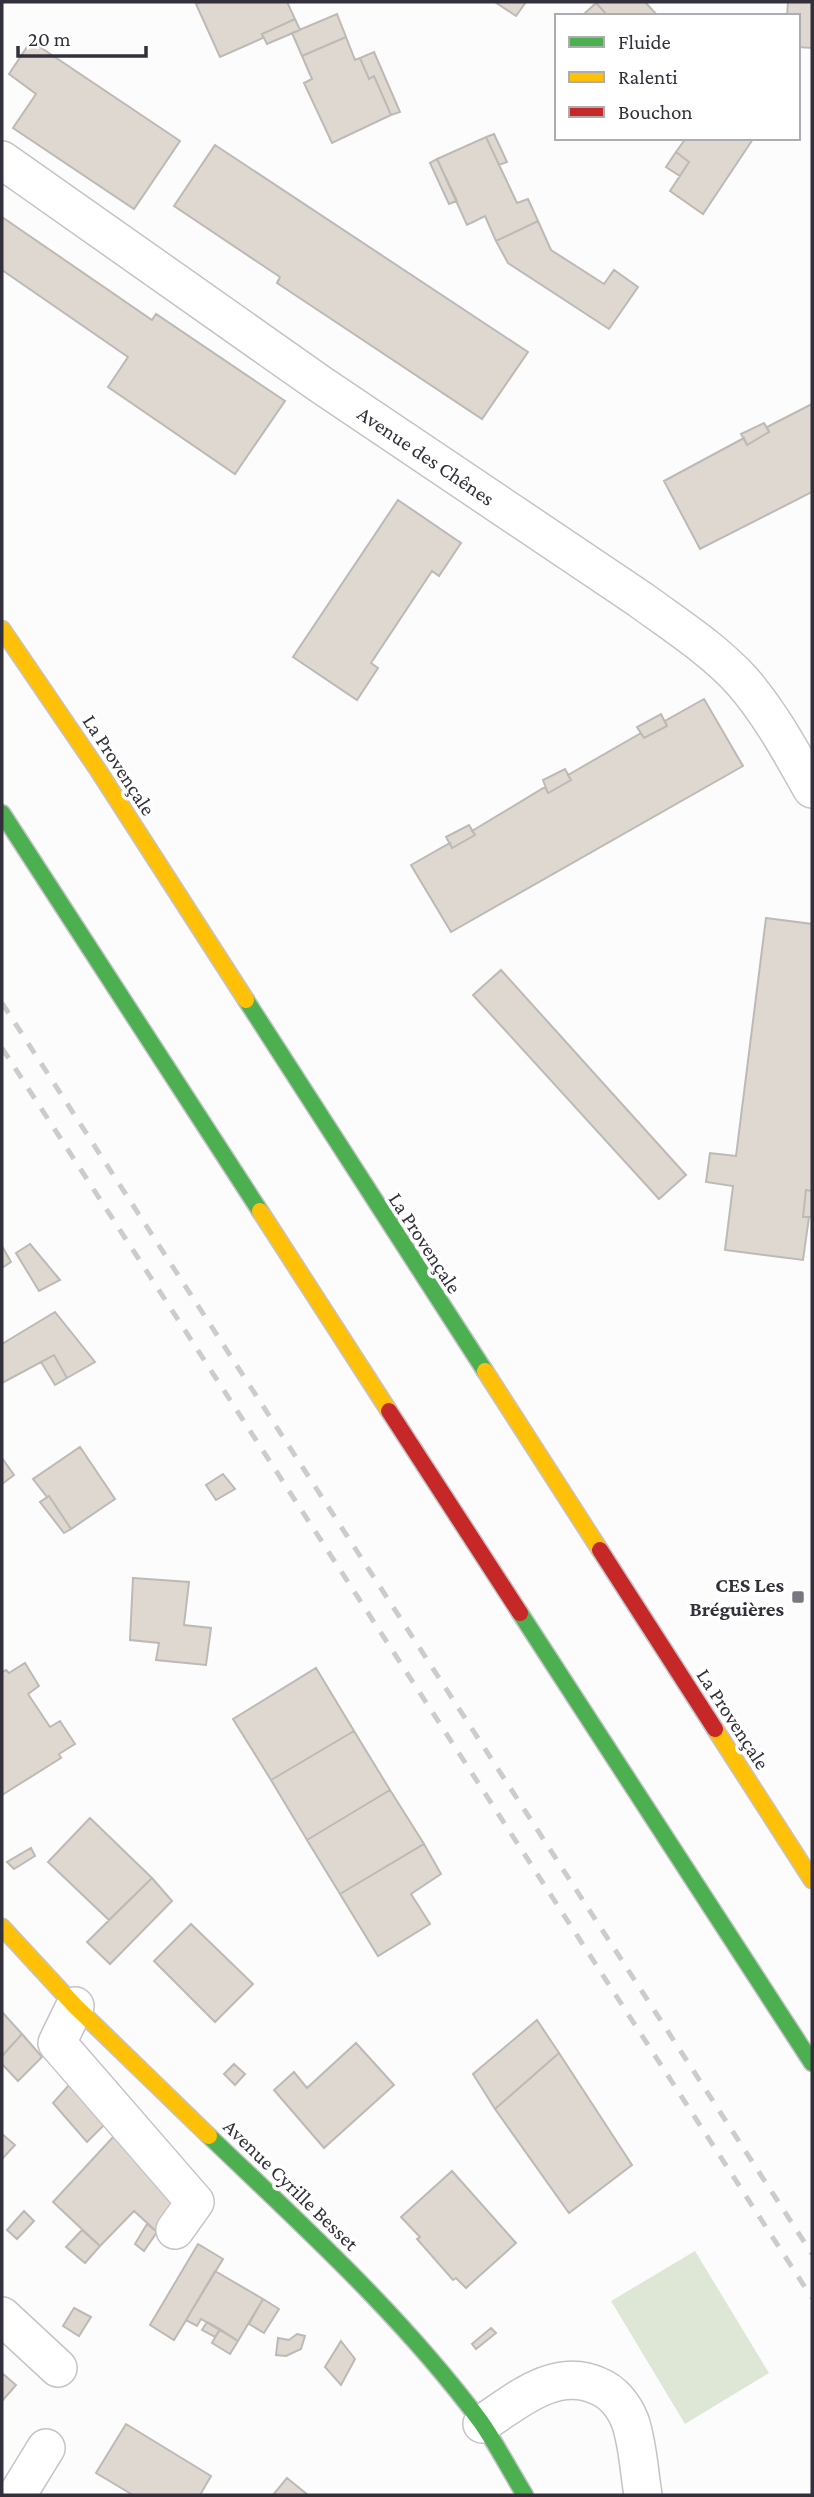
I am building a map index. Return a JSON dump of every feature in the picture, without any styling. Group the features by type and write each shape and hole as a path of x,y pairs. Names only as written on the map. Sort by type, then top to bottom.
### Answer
{"main road":[{"name":"La Provençale","path":"2,629 98,770 812,1880"},
{"path":"2,813 812,2063"},
{"name":"Avenue Cyrille Besset","path":"2,1927 75,2006 364,2285 410,2334 482,2424 525,2495"}],"street":[{"name":"Avenue des Chênes","path":"2,160 320,384 641,600 692,638 749,689 777,729 812,789"},
{"path":"75,2006 57,2043 195,2202 175,2230"},
{"path":"2,2316 58,2368"},
{"path":"482,2424 540,2387 576,2379 595,2384 612,2394 624,2408 630,2421 643,2495"},
{"path":"17,2495 46,2448"}],"green space":[{"path":"695,2251 769,2373 685,2424 611,2301"}],"building":[{"path":"287,2 295,19 262,34 263,38 220,57 196,4"},
{"path":"495,2 526,2 516,16"},
{"path":"595,2 645,2 656,14 606,14"},
{"path":"788,2 812,2 812,48 800,47 800,14 787,14"},
{"path":"596,3 606,14 586,14"},
{"path":"337,14 346,37 302,56 292,33"},
{"path":"295,19 300,30 267,44 262,34"},
{"path":"346,37 355,60 360,58 369,79 374,76 391,115 332,143 304,83 312,79 302,56"},
{"path":"31,41 180,141 134,209 13,128 36,94 9,74"},
{"path":"374,52 400,112 391,115 374,76 369,79 360,58"},
{"path":"494,134 507,162 499,165 486,137"},
{"path":"486,137 517,203 528,199 538,221 496,241 485,216 467,225 437,159"},
{"path":"685,140 752,140 703,214 670,191 689,162 676,152"},
{"path":"215,145 528,352 482,419 277,283 280,277 174,206"},
{"path":"676,152 689,162 680,176 666,167"},
{"path":"437,159 457,201 449,204 430,163"},
{"path":"2,217 152,320 156,314 285,401 235,474 108,387 128,357 2,270"},
{"path":"538,221 551,250 604,284 614,270 638,287 609,329 508,263 496,241"},
{"path":"812,404 812,492 700,549 664,481 744,438 747,445 769,432 767,427"},
{"path":"764,423 769,432 747,445 741,434"},
{"path":"398,500 461,543 439,576 432,571 371,663 378,668 357,700 293,657"},
{"path":"704,699 743,766 451,932 411,865 450,843 452,848 475,835 472,831 545,787 548,793 571,780 568,775 641,733 644,738 667,726 665,721"},
{"path":"661,714 667,726 644,738 637,727"},
{"path":"565,769 571,780 548,793 543,780"},
{"path":"469,825 475,835 452,848 446,837"},
{"path":"766,918 812,924 812,1191 806,1190 803,1217 809,1217 803,1260 725,1250 733,1186 706,1182 710,1153 736,1156"},
{"path":"501,970 686,1175 659,1199 473,995"},
{"path":"806,1190 812,1191 812,1217 803,1217"},
{"path":"30,1244 60,1280 39,1291 16,1253"},
{"path":"2,1246 11,1262 2,1268"},
{"path":"55,1312 95,1362 67,1378 54,1355 2,1383 2,1344"},
{"path":"54,1355 67,1378 55,1385 41,1362"},
{"path":"80,1447 115,1499 71,1529 49,1496 47,1497 33,1479"},
{"path":"2,1458 14,1475 2,1484"},
{"path":"223,1474 235,1489 216,1500 206,1485"},
{"path":"49,1496 71,1529 64,1533 40,1502"},
{"path":"133,1578 189,1582 184,1625 211,1628 206,1665 156,1660 159,1643 130,1640"},
{"path":"25,1663 39,1686 28,1694 50,1727 60,1721 75,1744 59,1754 61,1758 2,1795 2,1672 6,1670 9,1673"},
{"path":"316,1668 354,1731 271,1780 233,1719"},
{"path":"354,1731 390,1790 307,1840 271,1780"},
{"path":"390,1790 424,1844 340,1894 307,1840"},
{"path":"90,1818 152,1878 109,1920 48,1862"},
{"path":"424,1844 441,1874 411,1894 430,1924 378,1956 340,1894"},
{"path":"31,1848 35,1856 14,1869 7,1862"},
{"path":"152,1878 172,1901 110,1964 87,1942"},
{"path":"191,1924 253,1984 215,2022 154,1961"},
{"path":"2,2012 22,2034 2,2056"},
{"path":"537,2020 559,2053 495,2109 473,2074"},
{"path":"22,2034 42,2057 18,2081 2,2064 2,2056"},
{"path":"356,2043 394,2085 324,2148 274,2090 294,2072 307,2088"},
{"path":"559,2053 632,2165 569,2213 495,2109"},
{"path":"234,2064 245,2074 235,2085 224,2074"},
{"path":"69,2085 104,2125 87,2142 53,2103"},
{"path":"2,2134 15,2145 2,2159"},
{"path":"114,2136 176,2205 157,2232 134,2211 100,2246 53,2202"},
{"path":"452,2171 516,2243 466,2288 456,2278 453,2280 401,2217"},
{"path":"24,2211 34,2221 17,2239 7,2230"},
{"path":"147,2224 157,2232 144,2251 135,2244"},
{"path":"82,2230 100,2246 85,2263 66,2247"},
{"path":"198,2244 223,2259 174,2340 150,2325"},
{"path":"215,2271 263,2299 238,2341 201,2319 197,2326 186,2320"},
{"path":"263,2299 279,2309 264,2333 249,2324"},
{"path":"74,2308 91,2317 79,2336 63,2326"},
{"path":"207,2322 220,2329 215,2337 202,2330"},
{"path":"491,2328 496,2333 476,2349 472,2344"},
{"path":"220,2329 238,2341 230,2354 212,2343"},
{"path":"297,2334 305,2336 301,2349 286,2356 276,2355 278,2338 289,2340"},
{"path":"341,2341 355,2359 341,2385 325,2367"},
{"path":"2,2373 16,2385 3,2400 2,2399"},
{"path":"126,2424 211,2476 200,2495 133,2495 96,2473"},
{"path":"287,2478 308,2495 273,2495"}],"railway":[{"path":"2,1003 812,2254"},
{"path":"2,1048 812,2298"}],"traffic: fast":[{"path":"2,813 260,1211"},
{"path":"246,1000 485,1371"},
{"path":"520,1613 812,2063"},
{"path":"209,2136 351,2273 419,2345 481,2422 525,2495"}],"traffic: slow":[{"path":"2,629 98,770 246,1000"},
{"path":"260,1211 389,1411"},
{"path":"485,1371 600,1550"},
{"path":"715,1729 812,1880"},
{"path":"2,1927 75,2006 209,2136"}],"traffic: jam":[{"path":"389,1411 520,1613"},
{"path":"600,1550 715,1729"}],"place":[{"name":"CES Les Bréguières","path":"798,1597"}]}
